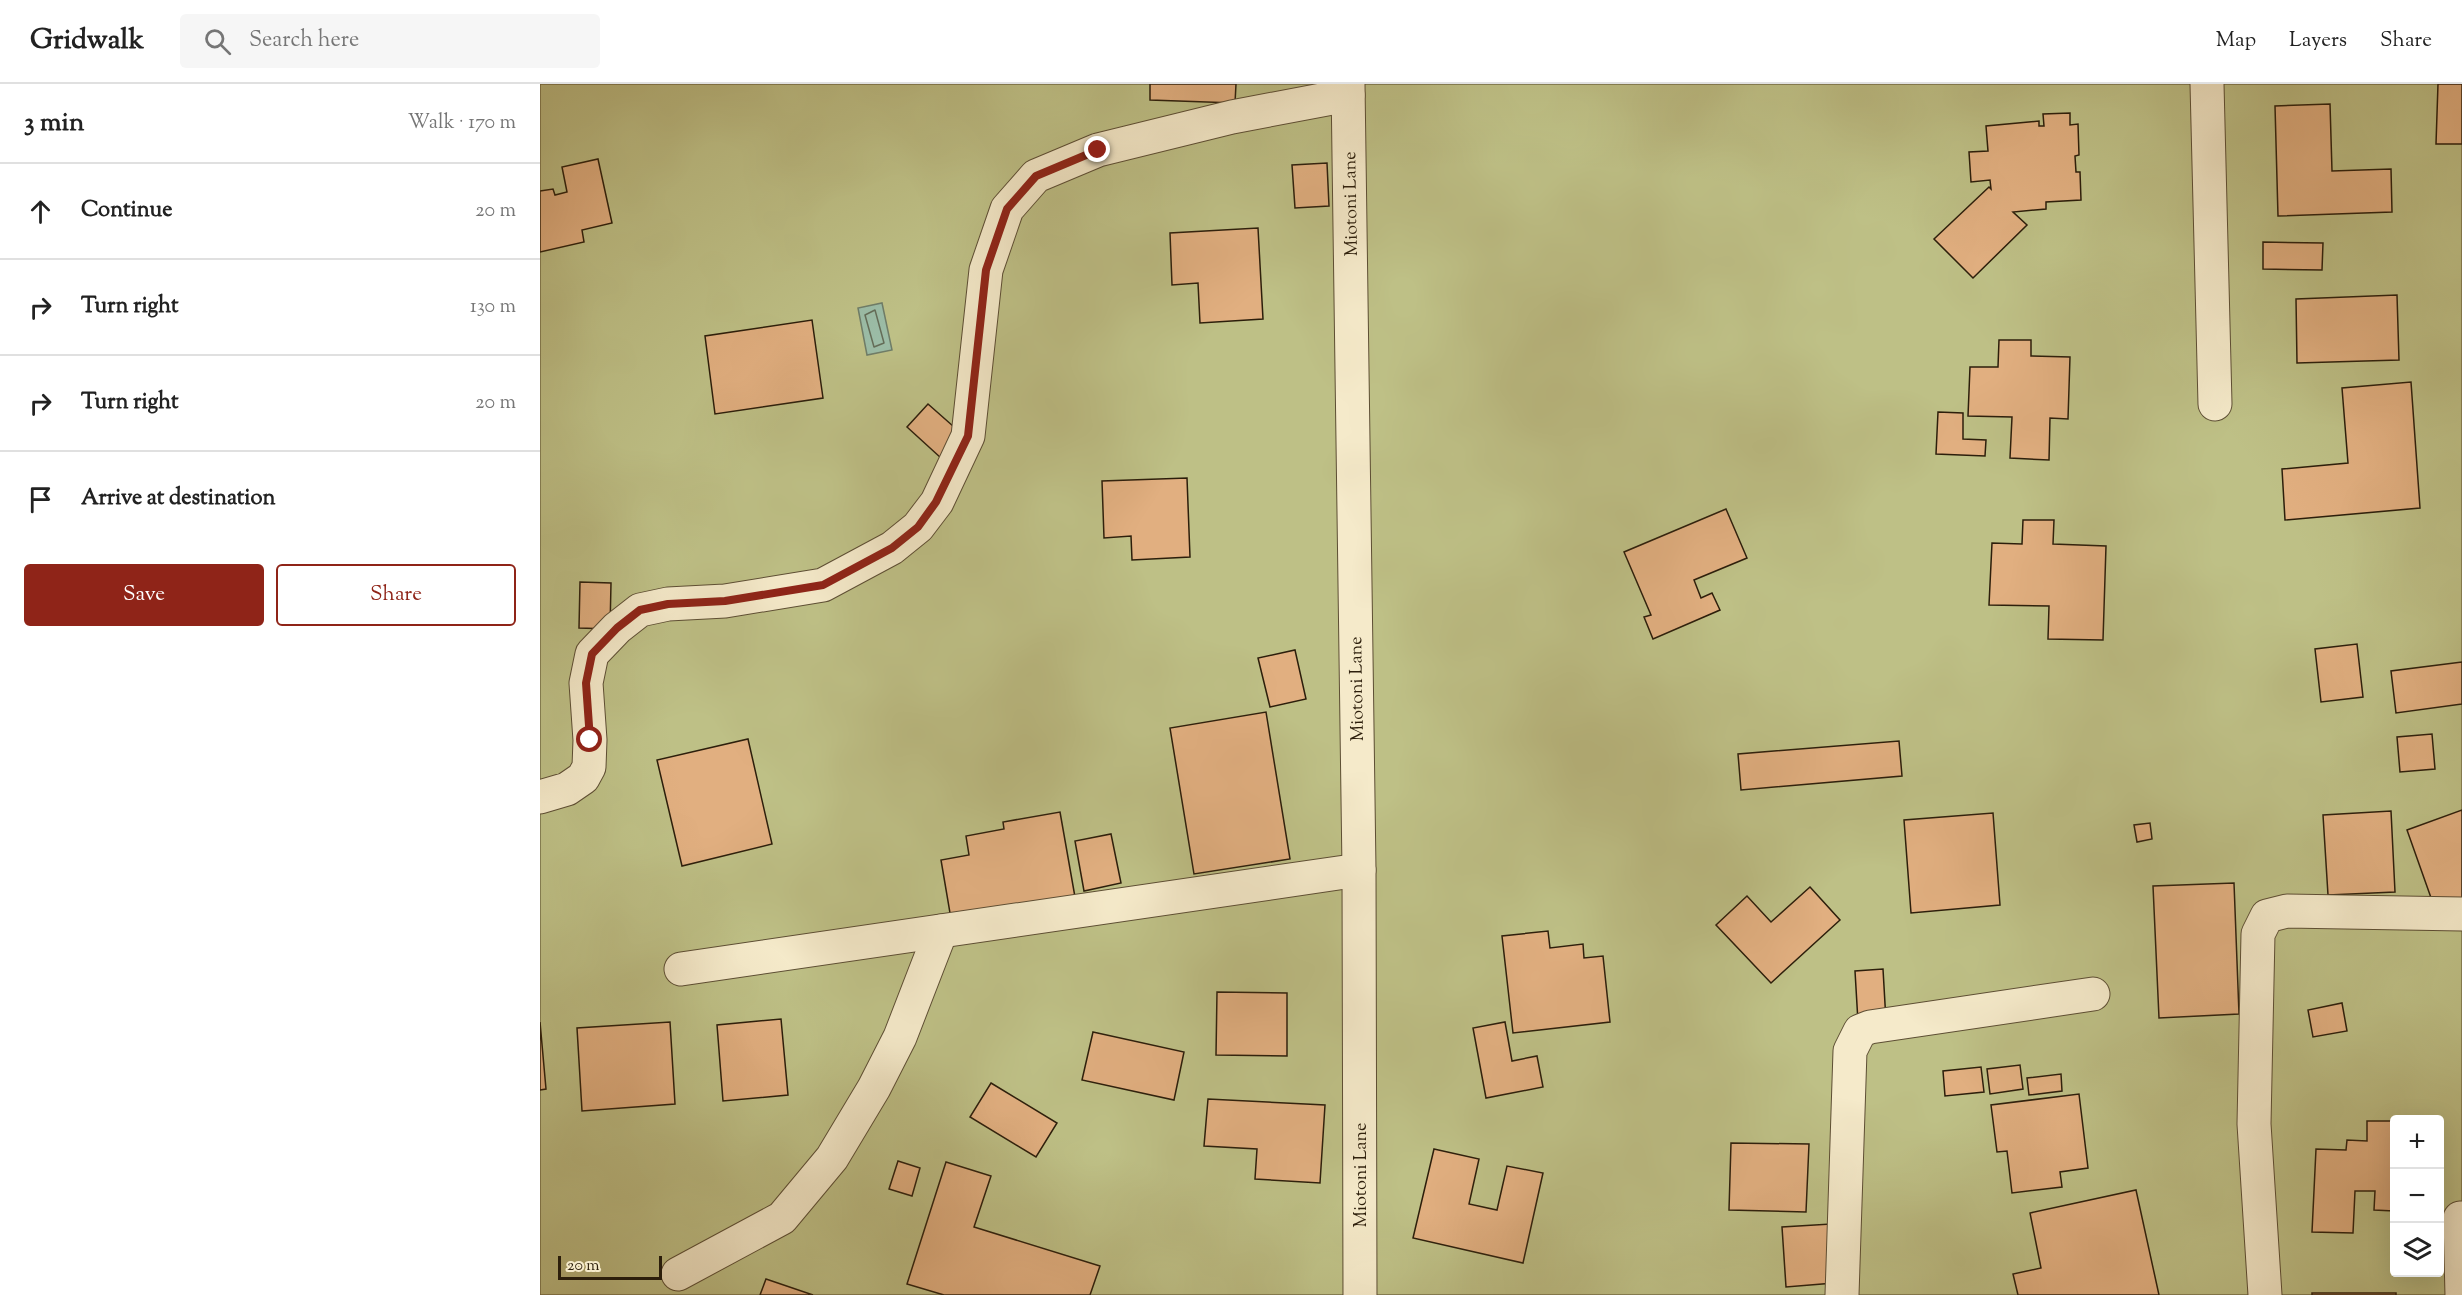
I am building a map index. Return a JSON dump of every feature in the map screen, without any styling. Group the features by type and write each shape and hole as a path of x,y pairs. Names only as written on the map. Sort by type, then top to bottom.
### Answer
{"street":[{"path":"2207,84 2215,404"},
{"path":"540,797 567,789 583,778 589,767 590,740 586,683 592,654 617,628 640,610 668,604 725,601 823,585 892,548 918,527 936,502 968,436 986,270 1007,209 1036,176 1098,150 1348,90"},
{"name":"Miotoni Lane","path":"1348,90 1359,870 1360,1295"},
{"path":"681,969 1359,870"},
{"path":"2265,1295 2254,1124 2258,934 2267,916 2287,911 2462,914"},
{"path":"678,1274 782,1218 832,1158 874,1088 900,1037 941,931"},
{"path":"1842,1295 1850,1051 1860,1031 1870,1027 2093,994"},
{"path":"2460,1218 2462,1295"}],"green space":[{"path":"540,84 2462,84 2462,1295 540,1295"}],"water":[{"path":"882,303 892,350 867,355 858,308"}],"building":[{"path":"1150,84 1236,84 1235,103 1150,100"},
{"path":"2438,84 2462,84 2462,144 2436,144"},
{"path":"2330,104 2332,171 2391,169 2392,212 2278,216 2275,106"},
{"path":"2070,113 2070,125 2078,124 2079,155 2075,156 2076,172 2080,172 2081,200 2046,202 2046,209 2013,212 2027,225 1973,278 1934,239 1989,187 1991,189 1990,180 1971,182 1969,152 1988,151 1986,126 2039,121 2039,126 2044,126 2043,114"},
{"path":"598,159 612,223 582,230 584,242 540,252 540,191 553,189 555,195 567,192 562,167"},
{"path":"1327,163 1329,206 1295,208 1292,165"},
{"path":"1258,228 1263,319 1200,323 1198,283 1172,285 1170,233"},
{"path":"2263,242 2323,243 2322,270 2263,269"},
{"path":"2397,295 2399,360 2297,363 2296,299"},
{"path":"812,320 823,398 715,414 705,336"},
{"path":"1999,340 2031,340 2031,356 2070,357 2068,419 2050,418 2049,460 2010,458 2012,417 1968,416 1970,367 1998,367"},
{"path":"2411,382 2420,508 2285,520 2282,469 2348,463 2342,388"},
{"path":"928,404 962,434 941,458 907,427"},
{"path":"1938,412 1963,413 1963,439 1986,440 1985,456 1936,454"},
{"path":"1187,478 1190,557 1132,560 1131,536 1104,538 1102,481"},
{"path":"1726,509 1747,558 1694,580 1701,598 1712,593 1720,610 1653,639 1644,617 1651,615 1624,552"},
{"path":"2023,520 2054,520 2053,544 2106,546 2103,640 2048,639 2049,606 1989,605 1992,543 2022,544"},
{"path":"580,582 611,583 610,629 579,628"},
{"path":"2357,644 2363,697 2321,702 2315,649"},
{"path":"1295,650 1306,699 1270,707 1258,658"},
{"path":"2462,662 2462,704 2396,713 2391,671"},
{"path":"1266,712 1290,859 1194,874 1170,728"},
{"path":"2432,734 2435,769 2400,772 2397,737"},
{"path":"748,739 772,844 682,866 657,760"},
{"path":"1899,741 1902,776 1741,790 1738,754"},
{"path":"2462,810 2462,899 2435,909 2407,830"},
{"path":"2391,811 2395,892 2328,895 2323,815"},
{"path":"1060,812 1075,897 951,919 941,860 969,855 966,836 1004,829 1003,822"},
{"path":"1993,813 2000,905 1911,913 1904,820"},
{"path":"2150,823 2152,839 2137,842 2134,825"},
{"path":"1111,834 1121,883 1084,891 1075,841"},
{"path":"2234,883 2239,1014 2159,1018 2153,886"},
{"path":"1810,887 1840,920 1771,983 1716,925 1747,896 1771,922"},
{"path":"1548,931 1550,948 1583,944 1584,958 1603,956 1610,1022 1513,1033 1502,936"},
{"path":"1883,969 1886,1021 1858,1022 1855,971"},
{"path":"1217,992 1287,993 1287,1056 1216,1055"},
{"path":"2342,1003 2347,1031 2313,1037 2308,1010"},
{"path":"781,1019 788,1095 723,1101 717,1025"},
{"path":"540,1022 546,1089 540,1090"},
{"path":"670,1022 675,1104 582,1111 577,1028"},
{"path":"1505,1022 1512,1061 1537,1056 1543,1087 1486,1098 1473,1028"},
{"path":"1093,1032 1184,1052 1174,1100 1082,1080"},
{"path":"2020,1065 2023,1089 1990,1094 1987,1069"},
{"path":"1981,1067 1984,1092 1945,1096 1943,1071"},
{"path":"2061,1074 2062,1091 2029,1095 2027,1078"},
{"path":"991,1083 1057,1123 1036,1157 970,1117"},
{"path":"2079,1094 2088,1168 2060,1172 2062,1187 2012,1193 2007,1151 1997,1152 1991,1105"},
{"path":"1208,1099 1325,1105 1320,1183 1255,1179 1257,1149 1204,1146"},
{"path":"2367,1121 2390,1121 2390,1211 2374,1210 2375,1191 2355,1191 2353,1233 2312,1232 2316,1149 2346,1150 2347,1140 2367,1141"},
{"path":"1731,1143 1809,1144 1806,1212 1729,1210"},
{"path":"1434,1149 1479,1159 1469,1204 1497,1210 1507,1166 1543,1173 1523,1263 1413,1238"},
{"path":"898,1161 920,1168 912,1196 889,1189"},
{"path":"946,1162 991,1176 974,1227 1100,1266 1090,1295 944,1295 907,1284"},
{"path":"2136,1190 2159,1295 2018,1295 2013,1274 2041,1268 2030,1213"},
{"path":"1831,1224 1834,1283 1786,1287 1782,1227"},
{"path":"766,1279 813,1295 760,1295"},
{"path":"2312,1293 2396,1293 2396,1295 2312,1295"}],"route":[{"path":"590,740 586,683 592,654 617,628 640,610 668,604 725,601 823,585 892,548 918,527 936,502 968,436 986,270 1007,209 1036,176 1098,150"}]}
